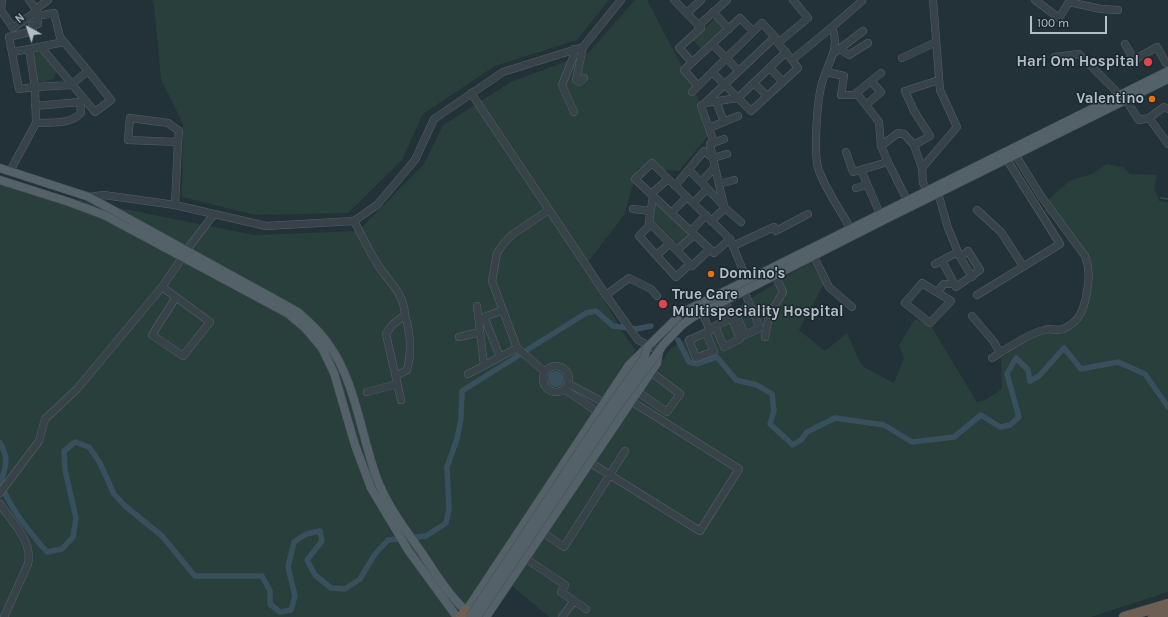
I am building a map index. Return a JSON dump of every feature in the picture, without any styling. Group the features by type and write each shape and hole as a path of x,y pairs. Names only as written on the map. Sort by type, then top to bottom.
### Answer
{"highway":[{"path":"1124,617 1168,604"},
{"path":"1153,617 1168,613"}],"main road":[{"path":"1122,99 1167,67"},
{"path":"478,617 624,397 659,351 682,325 702,312 725,301 748,286 850,228 928,190 1017,152 1122,99 1168,79"},
{"path":"468,615 597,412 629,365 683,312 775,275 1008,158 1017,152"},
{"path":"0,168 89,197 184,255 287,313 305,328 322,348 334,373 355,445 371,488 408,550 457,617"},
{"path":"0,180 69,202 104,216 298,312 312,325 330,345 348,384 376,476 404,526 436,574 468,615"},
{"path":"468,615 594,428 644,358 648,346"},
{"path":"486,617 638,392 658,361 659,351"}],"street":[{"path":"2,0 1,10 13,28 38,11 36,9 48,0"},
{"path":"29,0 36,9"},
{"path":"573,88 582,80 576,80 576,76 583,47 621,0"},
{"path":"674,0 701,28 678,48 690,60"},
{"path":"686,13 701,0"},
{"path":"698,26 727,0"},
{"path":"714,143 701,106 739,71 777,40 808,18 793,0"},
{"path":"922,168 957,128 940,90 933,0"},
{"path":"1035,0 1059,18 1069,2 1101,9 1118,10"},
{"path":"792,60 862,1"},
{"path":"713,12 728,29"},
{"path":"41,47 72,84 82,101 95,112 111,100 88,71 60,37 54,13 37,16 38,24 32,25 33,31 9,37 19,89 72,84 88,71"},
{"path":"698,86 684,70 740,18 753,31"},
{"path":"692,92 712,72 726,58 753,31 762,23 798,68 751,111 712,72"},
{"path":"832,27 837,51"},
{"path":"850,228 832,199 818,169 816,123 822,82 826,72 837,51 863,31"},
{"path":"12,52 64,42"},
{"path":"902,58 936,42"},
{"path":"837,51 849,55 868,43"},
{"path":"712,44 739,71"},
{"path":"1125,44 1134,60 1157,47 1167,67"},
{"path":"89,197 104,195 175,205 266,226 354,221 377,205 415,160 434,119 503,72 583,47"},
{"path":"10,171 36,123 35,87 29,49"},
{"path":"574,50 574,55 562,85 574,112"},
{"path":"705,103 738,98 786,52"},
{"path":"1055,57 1079,54 1114,89 1139,120 1149,118 1164,107 1168,109"},
{"path":"770,68 783,82"},
{"path":"826,72 844,76 841,95 857,94 881,73"},
{"path":"914,145 930,136 914,111 905,91 939,80"},
{"path":"866,105 881,92 871,81"},
{"path":"754,83 767,96"},
{"path":"472,93 606,295 638,340 659,351"},
{"path":"857,94 879,122 880,146 907,200"},
{"path":"35,106 82,101"},
{"path":"36,123 68,121 75,118 81,113 82,101"},
{"path":"716,101 724,122"},
{"path":"709,128 738,116"},
{"path":"175,205 179,130 168,123 130,118 128,140 178,142"},
{"path":"1149,118 1167,140"},
{"path":"880,146 898,133 904,134 914,145 922,168 923,183 928,190"},
{"path":"724,139 710,144 725,207"},
{"path":"675,186 704,151 713,158"},
{"path":"846,152 853,172 888,162"},
{"path":"992,358 1016,342 1045,330 1062,329 1076,321 1084,310 1089,279 1089,265 1085,256 1041,196 1017,152"},
{"path":"713,158 727,154"},
{"path":"977,294 1060,244 1009,163 1008,158"},
{"path":"730,239 714,253 635,179 652,163 730,239 748,286 751,308"},
{"path":"701,182 715,167"},
{"path":"689,170 741,222"},
{"path":"861,170 880,214"},
{"path":"668,179 652,195 649,222 690,264"},
{"path":"719,184 734,180"},
{"path":"856,188 867,185"},
{"path":"693,203 707,189"},
{"path":"938,193 948,228 959,254"},
{"path":"671,213 687,197"},
{"path":"711,221 725,207"},
{"path":"633,209 650,211"},
{"path":"545,372 517,348 492,281 497,253 513,234 549,210"},
{"path":"977,210 1001,232 1022,266"},
{"path":"0,493 39,440 45,419 77,389 162,287 214,214"},
{"path":"733,246 774,227 776,231 808,214"},
{"path":"677,250 706,215"},
{"path":"354,221 378,265 396,288 404,305 408,326 410,359 407,370 396,376"},
{"path":"652,224 639,236 676,277 690,264 692,266 710,249"},
{"path":"657,255 670,243"},
{"path":"935,264 968,251 980,270 956,287 953,284 944,284 937,292"},
{"path":"813,255 829,287 852,307"},
{"path":"942,261 953,284"},
{"path":"765,337 769,316 783,292 775,275"},
{"path":"606,295 629,278 651,289 656,296"},
{"path":"922,283 937,292 951,301 930,323 905,303 922,283"},
{"path":"162,287 176,297 210,322 183,356 152,335 176,297"},
{"path":"725,301 732,318"},
{"path":"477,306 500,357"},
{"path":"482,318 503,310"},
{"path":"702,312 710,331 706,332"},
{"path":"401,400 386,334 392,325 405,315"},
{"path":"972,316 994,342 1000,353"},
{"path":"482,318 480,332 484,365"},
{"path":"459,336 480,332"},
{"path":"468,374 517,348"},
{"path":"566,387 569,375 564,368 556,365 551,366 545,372 543,380 546,388 554,392 566,387 604,403 621,416"},
{"path":"638,392 667,412 680,394 651,372"},
{"path":"367,392 397,384"},
{"path":"566,387 615,425"},
{"path":"590,462 700,531 739,469 631,401"},
{"path":"542,532 564,547 576,522 610,475 625,451"},
{"path":"0,504 28,544 30,555 28,564 4,617"},
{"path":"525,558 565,585 561,592 586,609"},
{"path":"562,617 574,601"}],"green space":[{"path":"152,0 609,0 577,40 495,66 423,114 402,160 348,213 255,215 182,197 183,124 161,79 154,5"},
{"path":"635,0 647,0 703,107 708,136 679,171 638,168 624,215 585,266 622,331 635,350 633,353 634,356 595,410 457,617 0,617 0,184 254,235 358,231 424,164 443,125 511,82 588,53"},
{"path":"715,18 724,28 701,49 693,40"},
{"path":"36,51 43,53 57,71 53,79 44,82 36,80 33,53"},
{"path":"1107,164 1123,167 1130,174 1157,175 1154,189 1159,201 1168,202 1168,592 1091,617 549,617 510,584 671,348 810,262 824,284 799,330 825,351 847,333 862,366 894,383 904,358 899,345 915,319 931,326 977,402 987,399 1002,389 1001,359 1034,330 1061,332 1084,318 1090,266 1074,234 1045,212 1045,203 1069,181 1092,174"},
{"path":"655,203 690,235 679,246 652,219"}],"water":[{"path":"556,371 562,373 564,379 562,385 556,387 550,385 548,379 550,373"}],"waterway":[{"path":"1161,198 1168,199"},
{"path":"0,443 6,457 2,480 5,494 15,512 47,552 62,549 73,537 76,518 65,470 64,451 75,442 89,447 100,463 114,494 124,505 162,536 195,576 262,576 270,591 270,604 280,612 291,610 295,596 288,567 294,542 306,534 320,531 322,541 307,560 315,575 331,588 345,589 360,579 375,554 388,540 426,536 446,523 449,509 447,467 457,439 461,419 462,391 586,313 596,311 613,326 636,329 651,326"},
{"path":"678,340 689,362 698,364 717,357 736,380 757,385 772,394 774,411 770,424 793,445 801,440 807,432 835,418 884,425 912,442 954,437 981,415 1000,427 1010,425 1019,417 1007,374 1016,358 1028,370 1030,381 1039,376 1064,348 1081,369 1118,362 1145,374 1168,407"}],"place":[{"name":"Hari Om Hospital","path":"1148,62"},
{"name":"Valentino","path":"1152,99"},
{"name":"Domino's","path":"711,274"},
{"name":"True Care Multispeciality Hospital","path":"663,304"}]}
